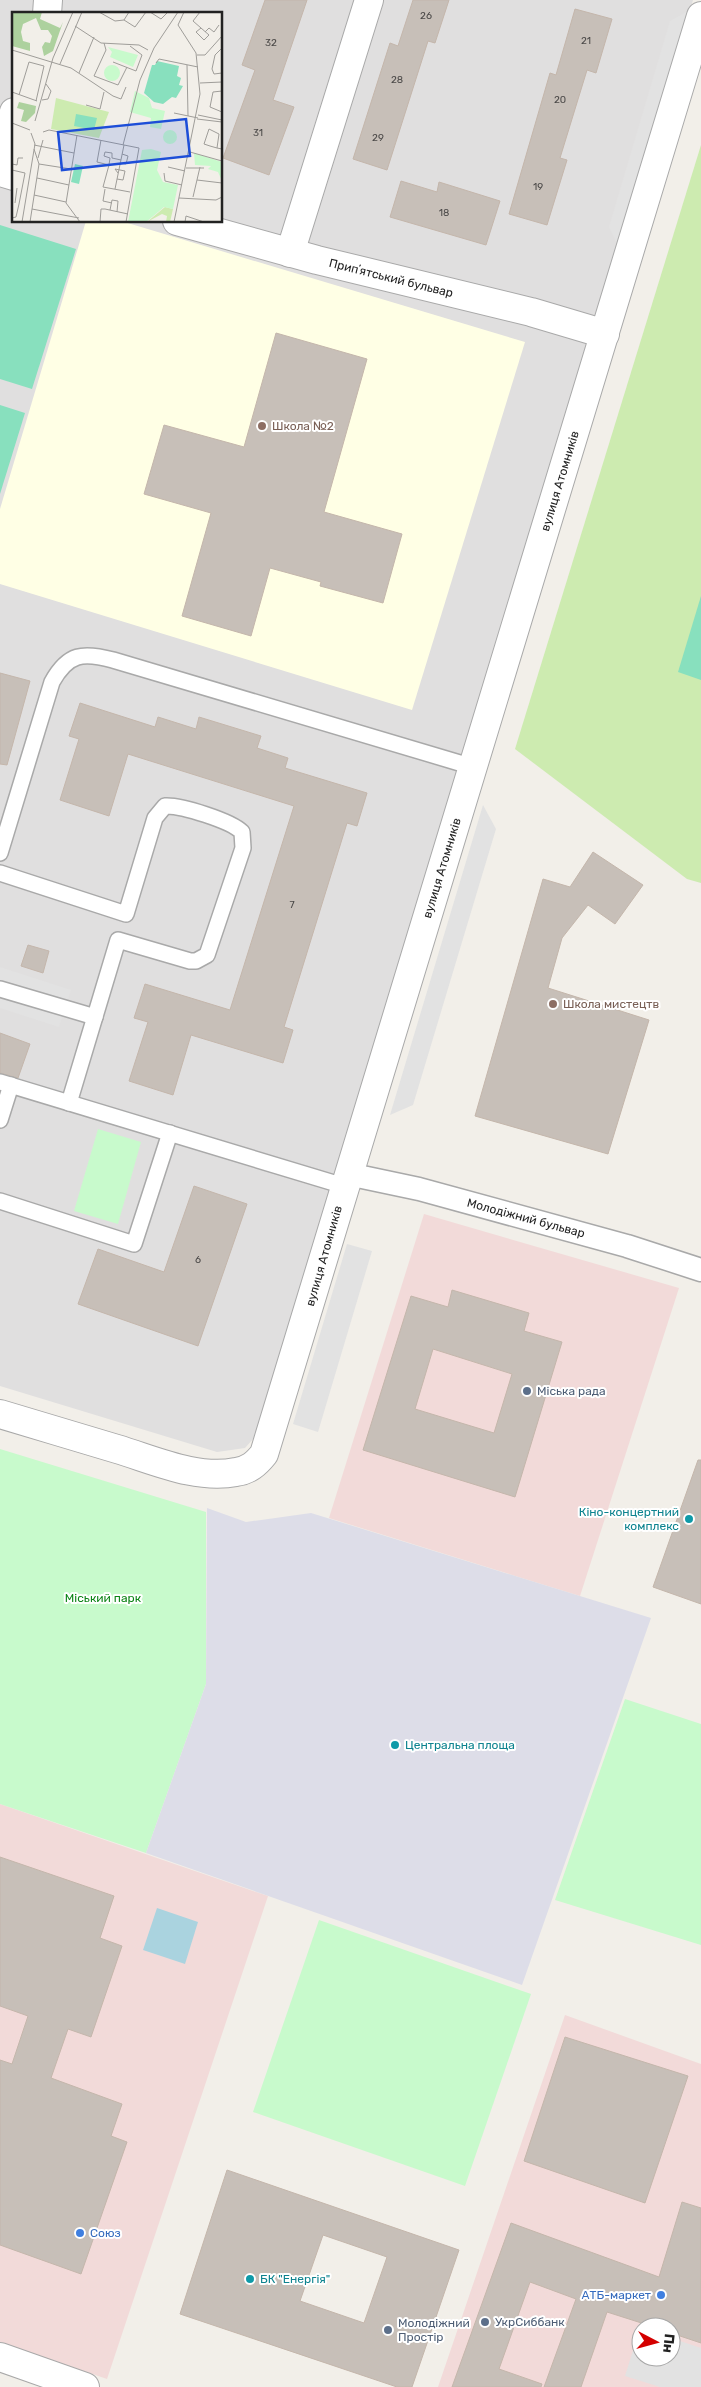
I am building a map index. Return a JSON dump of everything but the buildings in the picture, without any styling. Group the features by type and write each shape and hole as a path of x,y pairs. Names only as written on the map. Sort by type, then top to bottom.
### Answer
{"street":[{"path":"290,253 369,0"},
{"name":"вулиця Атомників","path":"0,1414 184,1469 226,1473 252,1467 264,1454 701,16"},
{"path":"0,154 12,118"},
{"name":"Припʼятський бульвар","path":"181,222 290,253 531,312 605,334"},
{"name":"Молодіжний бульвар","path":"346,1180 419,1189 626,1246 701,1270"},
{"path":"0,2357 84,2387"}],"lane":[{"path":"0,854 52,682 60,668 70,660 82,655 113,660 473,767"},
{"path":"70,1103 118,940 155,818 165,806 178,807 238,828 242,832 243,848 206,956 196,961 190,960 118,940"},
{"path":"0,873 126,914"},
{"path":"0,989 95,1018"},
{"path":"0,1120 6,1083 170,1133 346,1180"},
{"path":"0,1201 134,1244 170,1133"}],"shaded area":[{"path":"0,0 693,0 261,1430 245,1448 217,1452 0,1386"},
{"path":"690,10 619,248 609,227 670,21"},
{"name":"Школа №2","path":"86,222 124,222 525,342 412,710 0,584 0,509"},
{"path":"483,805 496,829 413,1105 390,1115"},
{"path":"0,967 71,990 59,1027 0,1008"},
{"path":"424,1214 679,1288 580,1596 329,1518"},
{"path":"347,1244 372,1251 318,1432 293,1424"},
{"name":"Центральна площа","path":"207,1508 246,1522 311,1513 651,1618 522,1985 146,1853 206,1684"},
{"path":"0,1804 268,1896 107,2379 0,2342"},
{"path":"565,2015 701,2064 701,2387 438,2387"},
{"path":"681,2341 701,2348 701,2387 660,2387 625,2376 631,2357 631,2367 681,2367"}],"green space":[{"path":"701,145 701,883 687,879 515,749"},
{"path":"0,225 76,249 32,389 0,379"},
{"path":"0,405 25,413 0,494"},
{"path":"701,596 701,680 678,672"},
{"path":"98,1129 141,1142 118,1224 74,1211"},
{"name":"Міський парк","path":"0,1449 206,1512 206,1684 146,1853 0,1804"},
{"path":"625,1699 701,1724 701,1945 555,1900"},
{"path":"319,1920 531,1994 465,2186 253,2112"}],"water":[{"path":"157,1908 198,1922 185,1964 143,1950"}],"place":[{"name":"Школа №2","path":"262,426"},
{"name":"Школа мистецтв","path":"553,1004"},
{"name":"Міська рада","path":"527,1391"},
{"name":"Кіно-концертний комплекс","path":"689,1519"},
{"name":"Центральна площа","path":"395,1745"},
{"name":"Союз","path":"80,2233"},
{"name":"БК \"Енергія\"","path":"250,2279"},
{"name":"АТБ-маркет","path":"661,2295"},
{"name":"УкрСиббанк","path":"485,2322"},
{"name":"Молодіжний Простір","path":"388,2330"}]}
